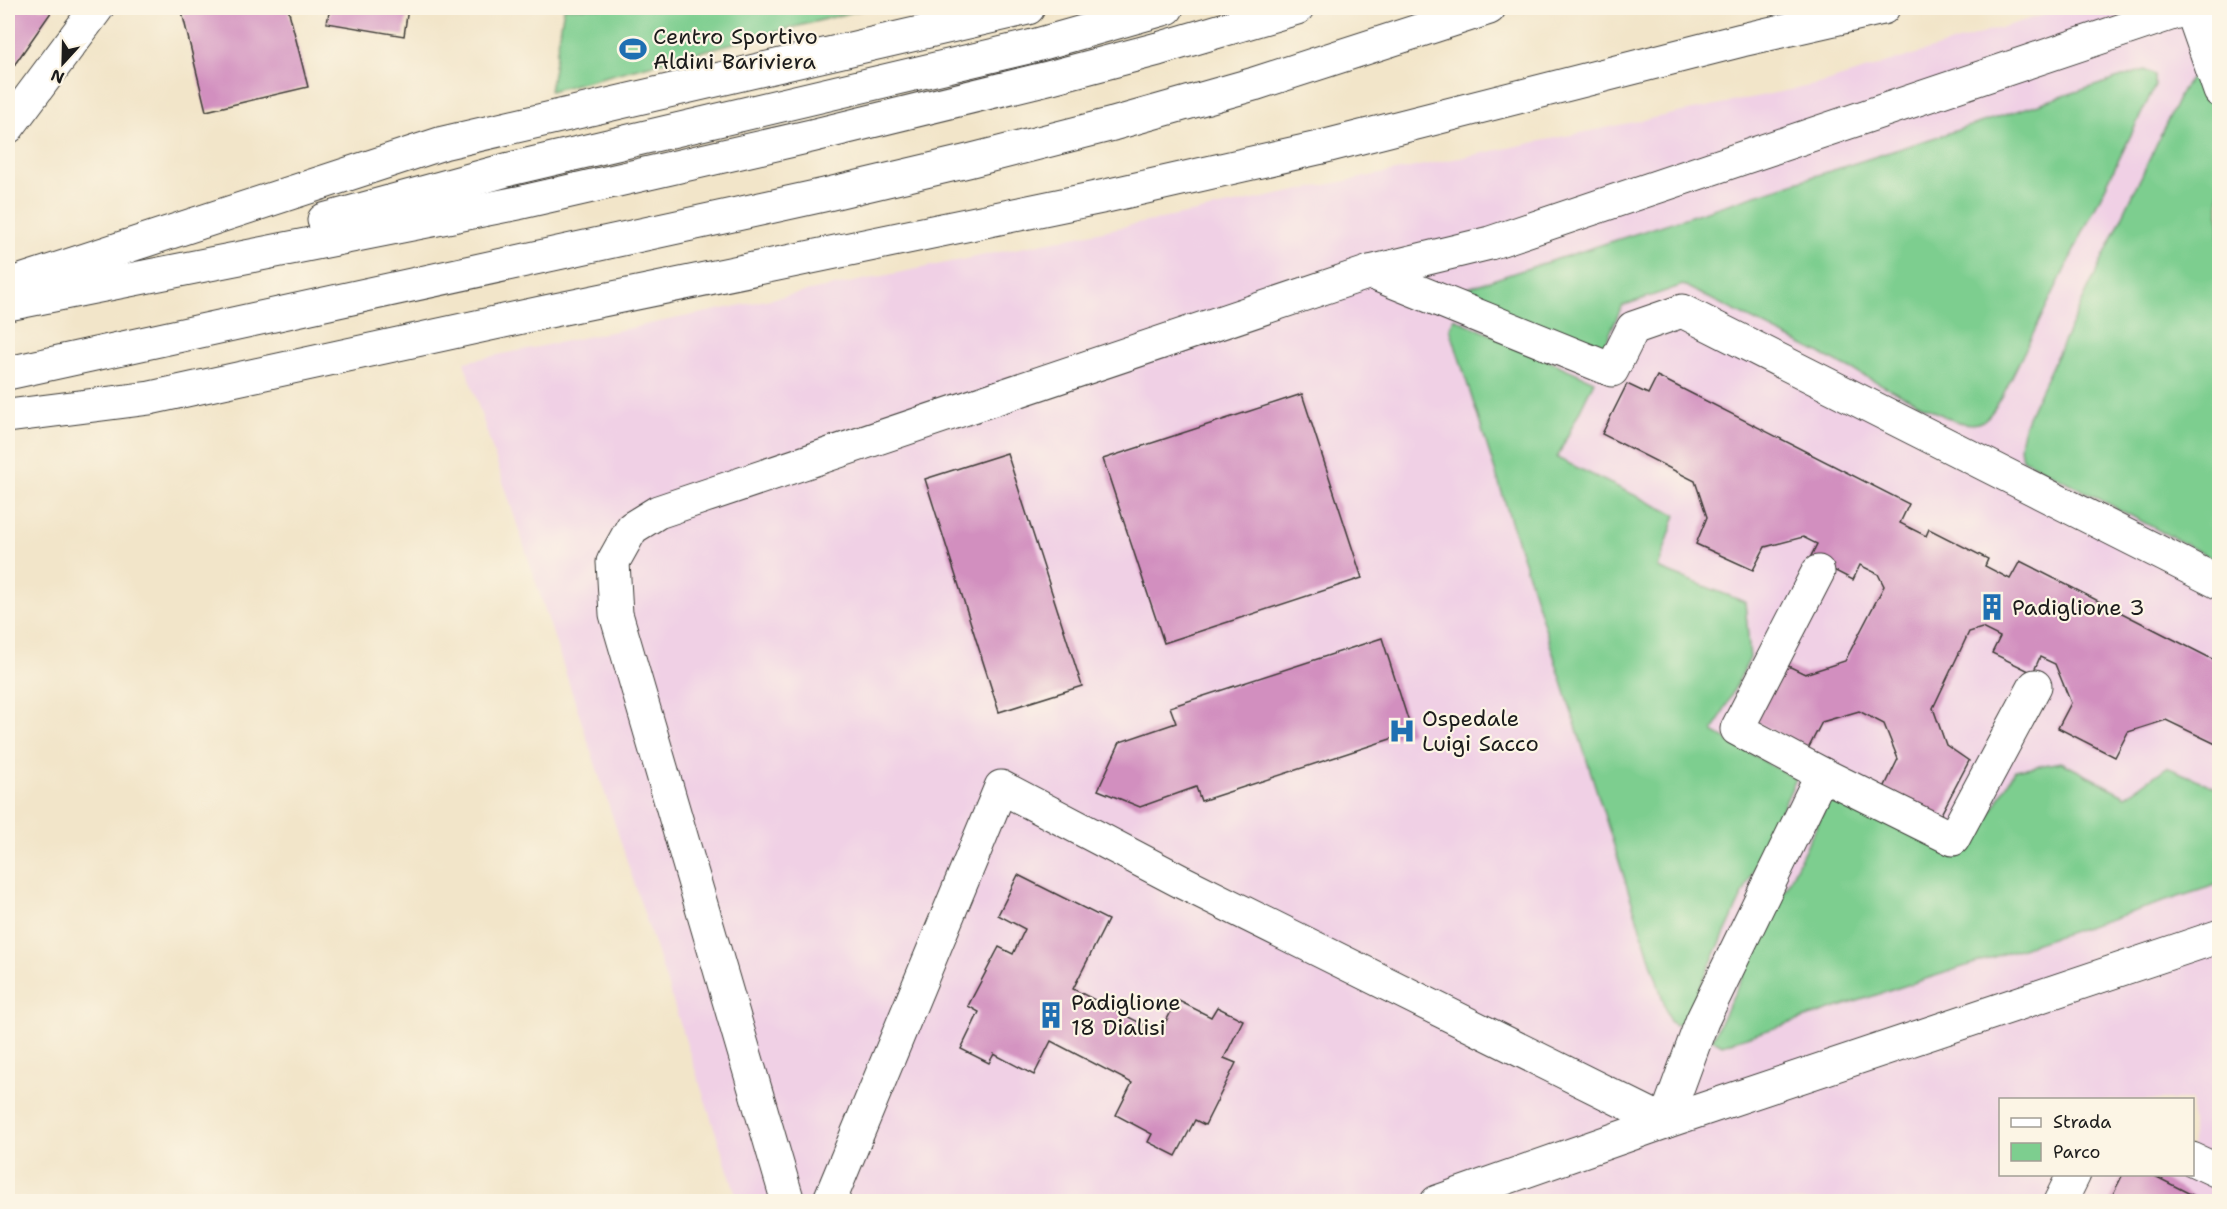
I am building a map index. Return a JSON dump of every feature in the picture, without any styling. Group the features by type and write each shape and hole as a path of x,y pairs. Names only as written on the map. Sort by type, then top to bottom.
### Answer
{"main road":[{"path":"8,127 97,8"},
{"path":"8,285 443,143 1028,8"},
{"path":"68,291 510,169 1032,46 1167,8"},
{"path":"8,303 518,203 812,136 1103,64 1297,8"},
{"path":"8,373 824,195 968,161 1113,124 1254,84 1489,8"},
{"path":"8,416 150,398 545,312 1106,196 1328,146 1742,40 1883,8"},
{"path":"788,1202 616,614 613,562 632,528 658,512 1370,272 1490,243 2191,8 2220,24"},
{"path":"2191,8 2220,91"},
{"path":"1370,272 1612,370 1633,328 1682,311 2220,582"},
{"path":"1818,572 1737,729 1822,774 1953,839 2035,686"},
{"path":"1665,1122 1702,1021 1822,774"},
{"path":"829,1202 1001,787 1182,882 1665,1122"},
{"path":"1437,1202 1665,1122 2220,936"},
{"path":"2194,1159 2220,1172"},
{"path":"2060,1202 2072,1176"}],"shaded area":[{"name":"Ospedale Luigi Sacco","path":"2065,8 2219,8 2219,1201 738,1201 464,362 1819,84"}],"green space":[{"name":"Centro Sportivo Aldini Bariviera","path":"564,8 868,8 550,91"},
{"path":"2144,70 2155,75 2155,86 2003,395 1987,417 1976,424 1950,419 1683,285 1622,306 1601,354 1464,294 1464,289"},
{"path":"2192,77 2207,85 2219,126 2219,562 2023,459 2020,443 2033,405 2182,90"},
{"path":"1454,318 1594,381 1557,458 1676,515 1658,568 1745,602 1750,658 1713,732 1796,779 1692,1004 1682,1022 1675,1025 1670,1022 1450,329"},
{"path":"2061,762 2126,796 2167,767 2219,789 2219,884 1722,1045 1712,1039 1831,796 1952,852 1977,838 2015,770"}],"building":[{"path":"8,8 54,8 8,74"},
{"path":"201,8 288,8 308,87 206,111 182,12"},
{"path":"330,8 408,8 404,36 327,23"},
{"name":"Padiglione 3","path":"1657,376 1909,504 1900,523 1926,536 1929,529 1988,559 1985,566 2010,579 2020,561 2220,663 2220,746 2166,720 2128,732 2115,757 2058,728 2071,703 2055,664 2040,657 2033,673 1992,653 2000,637 1982,628 1969,632 1933,708 1946,745 1969,761 1940,816 1884,788 1898,759 1884,724 1859,711 1822,722 1808,749 1750,718 1780,662 1805,674 1845,661 1884,586 1878,574 1860,565 1853,580 1810,558 1817,544 1803,537 1765,547 1753,570 1696,544 1707,517 1695,481 1602,434 1627,384 1648,394"},
{"path":"1302,394 1362,578 1164,643 1103,459"},
{"path":"1007,453 1082,686 999,712 925,479"},
{"path":"1382,638 1412,732 1201,801 1196,787 1140,807 1098,790 1120,742 1176,723 1170,707"},
{"name":"Padiglione 18 Dialisi","path":"1018,875 1108,920 1073,989 1160,1033 1177,1000 1211,1017 1217,1007 1243,1020 1224,1058 1236,1063 1205,1125 1195,1120 1176,1156 1148,1142 1152,1134 1116,1115 1132,1083 1051,1041 1034,1075 994,1054 989,1063 961,1049 979,1012 968,1006 999,947 1013,954 1025,929 998,915"},
{"path":"2122,1176 2155,1176 2206,1202 2109,1202"}],"place":[{"name":"Centro Sportivo Aldini Bariviera","path":"633,49"},
{"name":"Padiglione 3","path":"1992,607"},
{"name":"Ospedale Luigi Sacco","path":"1402,731"},
{"name":"Padiglione 18 Dialisi","path":"1051,1015"}]}
